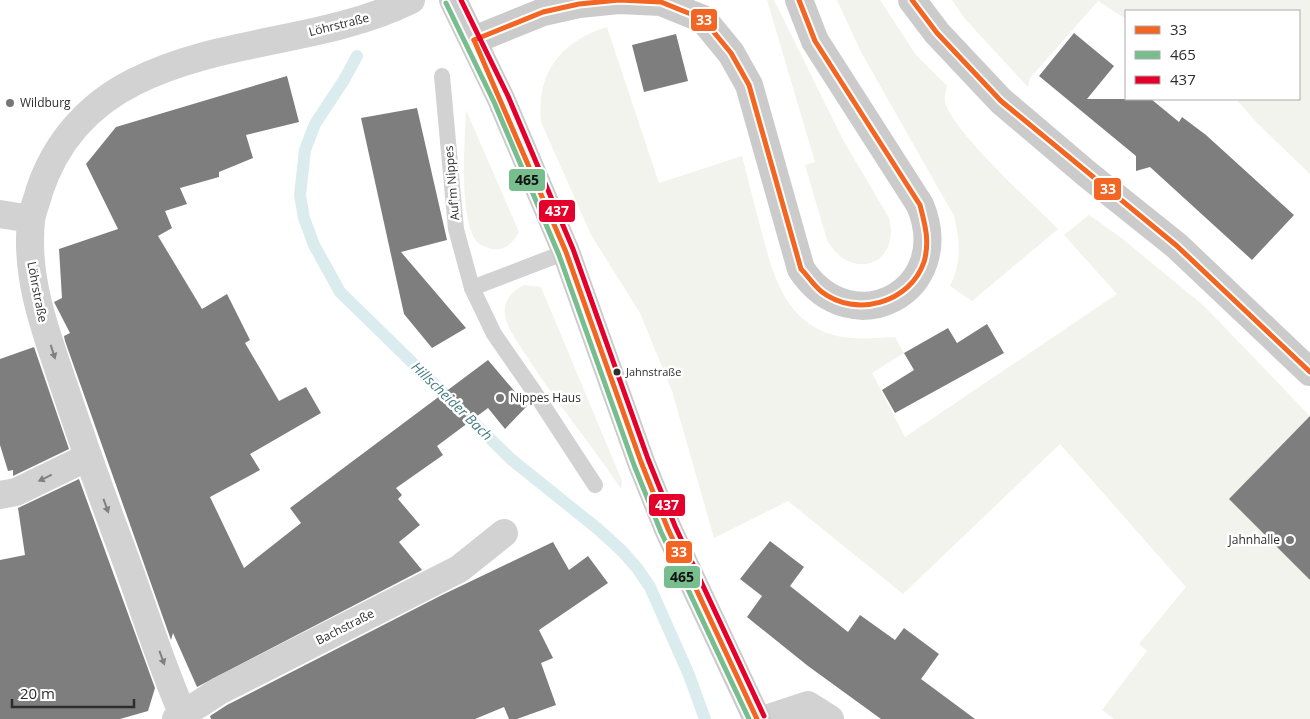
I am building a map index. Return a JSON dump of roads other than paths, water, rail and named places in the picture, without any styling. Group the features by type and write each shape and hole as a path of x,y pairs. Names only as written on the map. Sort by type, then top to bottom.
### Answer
{"street":[{"name":"Löhrstraße","path":"182,718 88,457 39,312 30,268 31,219 45,175 66,138 91,110 134,82 194,59 345,24 381,14 411,0"},
{"path":"453,0 474,40 566,252 611,382 665,520 756,719"},
{"path":"474,40 543,12 579,4 619,0 661,2 702,19 731,53 749,84 801,269 810,283 824,295 841,303 864,306 884,302 904,291 924,265 929,237 927,221 920,205 815,41 799,0"},
{"path":"912,0 937,33 1001,101 1087,174 1177,246 1310,372"},
{"path":"0,214 31,219"},
{"path":"0,495 16,492 88,457"},
{"name":"Bachstraße","path":"182,718 219,691 459,569 504,533"},
{"path":"766,719 808,705 830,719"}],"lane":[{"name":"Auf'm Nippes","path":"442,76 456,229 472,288 494,334 536,393 595,485"},
{"path":"472,288 566,252"}],"waterway":[{"name":"Hillscheider Bach","path":"357,56 344,80 315,124 305,150 300,195 304,218 314,245 340,292 512,460 598,529 637,568 650,587 689,675 705,719"}],"place":[{"name":"Wildburg","path":"10,103"},
{"name":"Jahnstraße","path":"617,372"},
{"name":"Nippes Haus","path":"500,398"},
{"name":"Jahnhalle","path":"1290,540"}]}
